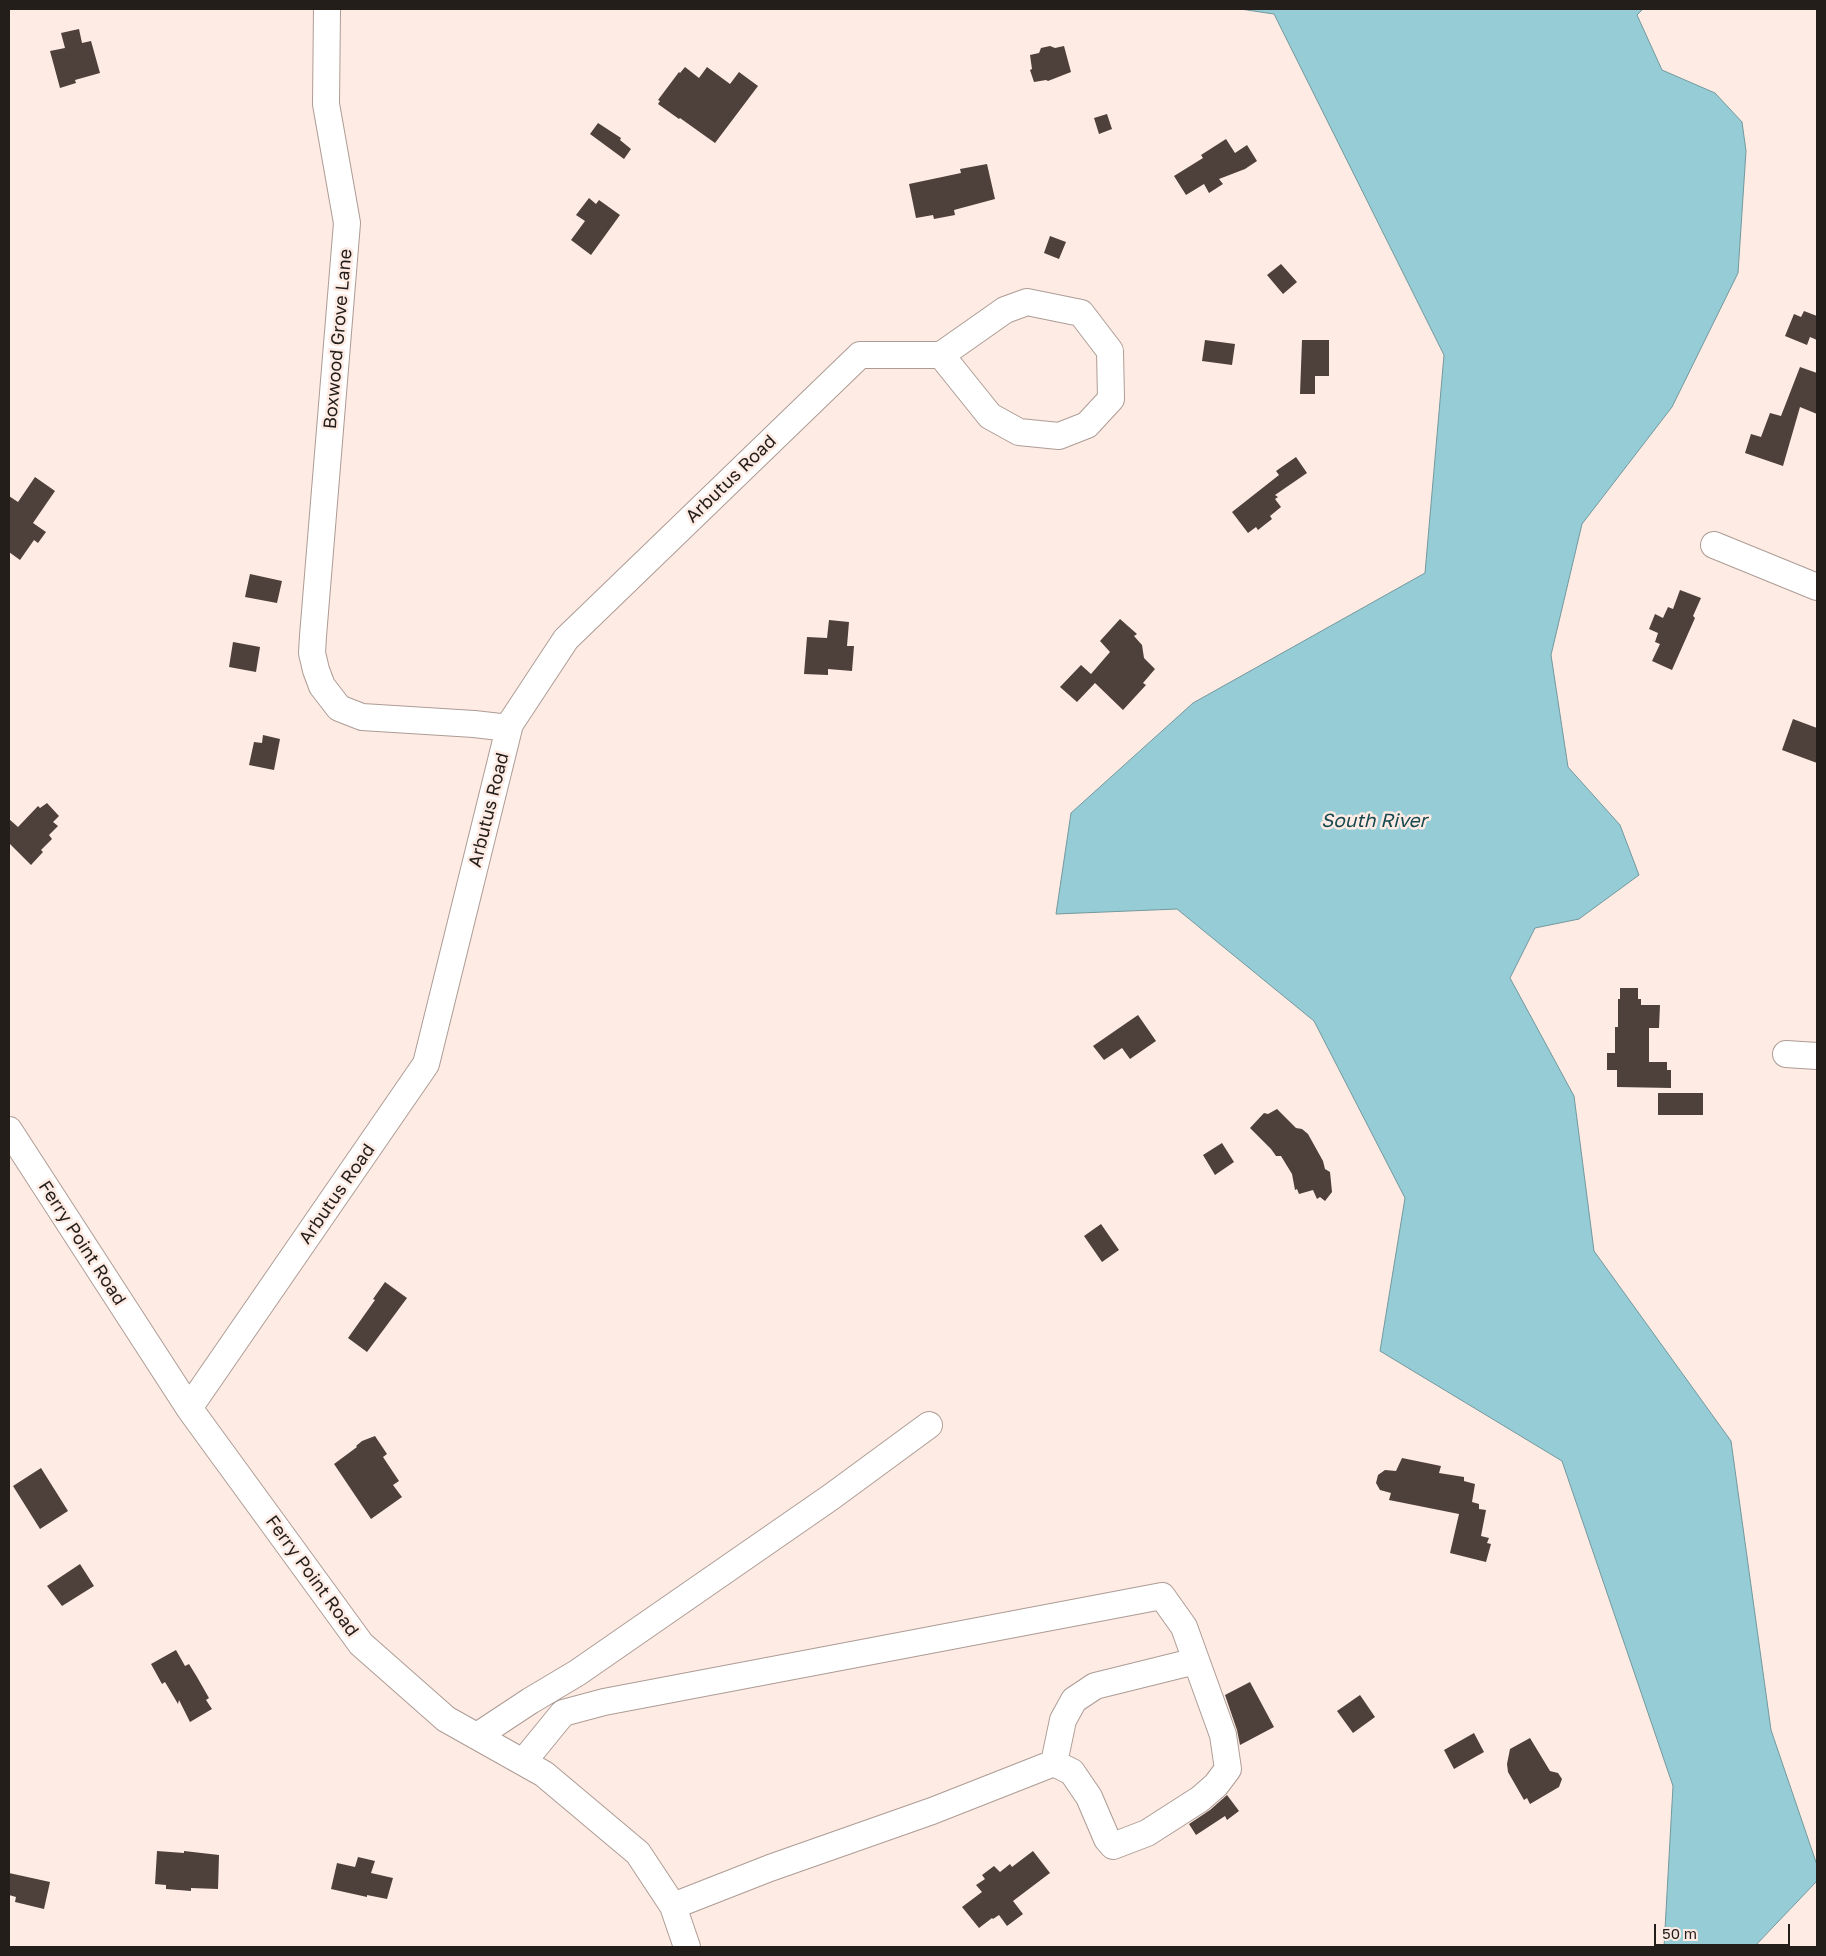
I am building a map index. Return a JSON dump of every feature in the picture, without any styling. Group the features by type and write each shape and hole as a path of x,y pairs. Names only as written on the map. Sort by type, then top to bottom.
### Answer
{"street":[{"name":"Boxwood Grove Lane","path":"327,9 326,104 347,223 313,636 312,653 316,670 322,686 339,708 362,717 510,728"},
{"path":"1027,302 1081,313 1110,351 1111,399 1087,425 1059,436 1019,432 990,416 941,355 1005,310 1027,302"},
{"name":"Arbutus Road","path":"189,1408 426,1064 510,728 566,639 860,354 941,355"},
{"path":"1714,545 1817,587"},
{"path":"1786,1054 1817,1056"},
{"name":"Ferry Point Road","path":"9,1130 189,1408 361,1644 446,1719 544,1774 638,1853 673,1906 687,1947"},
{"path":"477,1736 530,1700 577,1672 876,1465 929,1425"},
{"path":"523,1762 563,1713 604,1702 1162,1596 1184,1627 1223,1735 1228,1769 1200,1799 1147,1832 1113,1846 1107,1839 1089,1797 1072,1772 1054,1763 932,1811 770,1868 673,1906"},
{"path":"1054,1763 1063,1720 1074,1700 1094,1686 1196,1661"}],"water":[{"name":"South River","path":"1240,9 1643,9 1637,15 1662,70 1715,93 1742,122 1746,151 1738,273 1672,407 1582,524 1551,655 1568,767 1620,825 1639,875 1579,919 1535,928 1510,978 1574,1096 1594,1251 1731,1441 1771,1730 1817,1865 1817,1881 1754,1947 1664,1947 1673,1786 1562,1461 1380,1351 1405,1198 1314,1021 1177,909 1056,914 1071,813 1193,703 1425,573 1444,355 1274,14"}],"building":[{"path":"79,29 82,43 91,41 100,73 75,80 76,83 60,88 50,51 65,48 61,33"},
{"path":"1050,46 1055,48 1064,46 1071,72 1048,81 1034,82 1030,70 1032,69 1030,55 1039,53 1041,48"},
{"path":"685,67 699,78 707,67 730,84 739,72 758,86 715,143 658,104 660,101 658,100"},
{"path":"1107,114 1112,129 1099,134 1094,118"},
{"path":"598,123 621,138 620,140 631,149 624,159 590,134"},
{"path":"1226,139 1235,153 1247,145 1257,161 1245,169 1219,179 1223,184 1209,193 1204,184 1186,195 1174,176 1203,158 1201,155"},
{"path":"987,164 995,199 954,210 955,215 934,219 933,215 916,218 909,184 961,173 960,169"},
{"path":"589,198 596,204 599,200 620,215 591,255 571,240 585,221 576,215"},
{"path":"1050,236 1066,242 1059,259 1044,253"},
{"path":"1281,264 1297,282 1283,294 1267,275"},
{"path":"1804,311 1817,316 1817,340 1810,337 1807,345 1785,336 1794,314 1801,317"},
{"path":"1205,340 1235,344 1232,365 1202,361"},
{"path":"1302,340 1329,340 1329,376 1315,376 1315,394 1300,394"},
{"path":"1800,367 1817,373 1817,414 1800,407 1783,466 1745,453 1751,434 1761,437 1770,413 1781,416"},
{"path":"1296,457 1307,473 1275,495 1278,497 1275,499 1281,507 1270,516 1272,519 1258,530 1256,527 1248,533 1232,512 1279,475 1276,471"},
{"path":"35,477 55,491 33,523 46,532 38,543 34,540 20,560 9,552 9,496 18,502"},
{"path":"250,574 282,581 277,603 245,597"},
{"path":"1680,590 1701,598 1693,616 1695,618 1672,670 1652,661 1660,644 1655,642 1658,633 1649,629 1655,614 1663,618 1668,607 1673,609"},
{"path":"1120,619 1137,634 1134,636 1142,645 1144,658 1155,669 1143,683 1146,685 1123,710 1095,683 1077,702 1060,687 1081,665 1091,674 1110,652 1100,641"},
{"path":"829,620 849,622 847,646 854,646 852,671 828,669 828,675 804,674 807,637 827,638"},
{"path":"233,642 260,647 256,672 229,667"},
{"path":"1793,719 1817,728 1817,763 1782,750"},
{"path":"263,735 280,739 274,770 249,765 254,742 262,743"},
{"path":"47,803 59,816 53,822 58,826 49,835 52,839 41,850 43,852 31,865 9,843 9,819 18,827 38,806 40,808"},
{"path":"1620,988 1638,988 1638,999 1641,999 1641,1005 1660,1005 1659,1028 1649,1028 1649,1062 1667,1062 1667,1070 1671,1070 1671,1088 1617,1087 1617,1070 1607,1070 1607,1053 1615,1053 1615,1027 1618,1027"},
{"path":"1138,1015 1156,1041 1130,1059 1122,1048 1104,1060 1093,1046"},
{"path":"1658,1093 1703,1093 1703,1115 1658,1115"},
{"path":"1277,1109 1296,1128 1302,1129 1308,1134 1323,1161 1325,1169 1330,1172 1332,1192 1325,1201 1320,1197 1317,1199 1313,1190 1299,1194 1297,1189 1295,1190 1292,1174 1281,1156 1276,1156 1250,1128 1264,1113 1268,1114"},
{"path":"1222,1143 1234,1162 1215,1175 1203,1155"},
{"path":"1101,1224 1119,1250 1102,1262 1084,1236"},
{"path":"385,1282 407,1298 367,1352 348,1338 375,1300 373,1299"},
{"path":"375,1436 387,1454 383,1457 399,1481 393,1485 402,1497 371,1519 334,1464 362,1441"},
{"path":"1402,1458 1441,1466 1439,1473 1464,1477 1464,1481 1475,1484 1472,1502 1479,1504 1479,1509 1486,1510 1481,1536 1489,1538 1487,1543 1491,1544 1486,1562 1450,1553 1459,1514 1389,1500 1391,1493 1380,1490 1376,1483 1378,1475 1385,1470 1396,1471"},
{"path":"41,1468 68,1511 40,1529 13,1486"},
{"path":"80,1564 94,1586 62,1606 47,1586"},
{"path":"176,1650 185,1666 189,1664 197,1677 209,1698 206,1700 212,1709 190,1722 179,1700 178,1704 165,1682 162,1684 151,1664"},
{"path":"1250,1682 1274,1727 1240,1745 1225,1695"},
{"path":"1360,1695 1375,1717 1353,1733 1337,1711"},
{"path":"1474,1733 1484,1752 1454,1769 1444,1750"},
{"path":"1530,1738 1550,1771 1558,1773 1562,1779 1559,1787 1530,1804 1527,1798 1524,1800 1508,1772 1507,1764 1510,1749"},
{"path":"1227,1795 1239,1811 1227,1820 1225,1816 1196,1835 1189,1824 1210,1810"},
{"path":"157,1851 184,1853 184,1851 219,1855 218,1889 191,1888 191,1891 166,1889 166,1885 155,1884"},
{"path":"1033,1851 1050,1873 1013,1901 1023,1914 1007,1926 999,1915 979,1928 962,1907 982,1892 976,1885 985,1879 982,1875 994,1866 1000,1872 1010,1864 1012,1867"},
{"path":"358,1857 375,1861 371,1873 393,1878 387,1899 367,1895 367,1897 331,1889 337,1863 355,1867"},
{"path":"9,1873 50,1882 44,1909 15,1902 16,1897 9,1895"}]}
